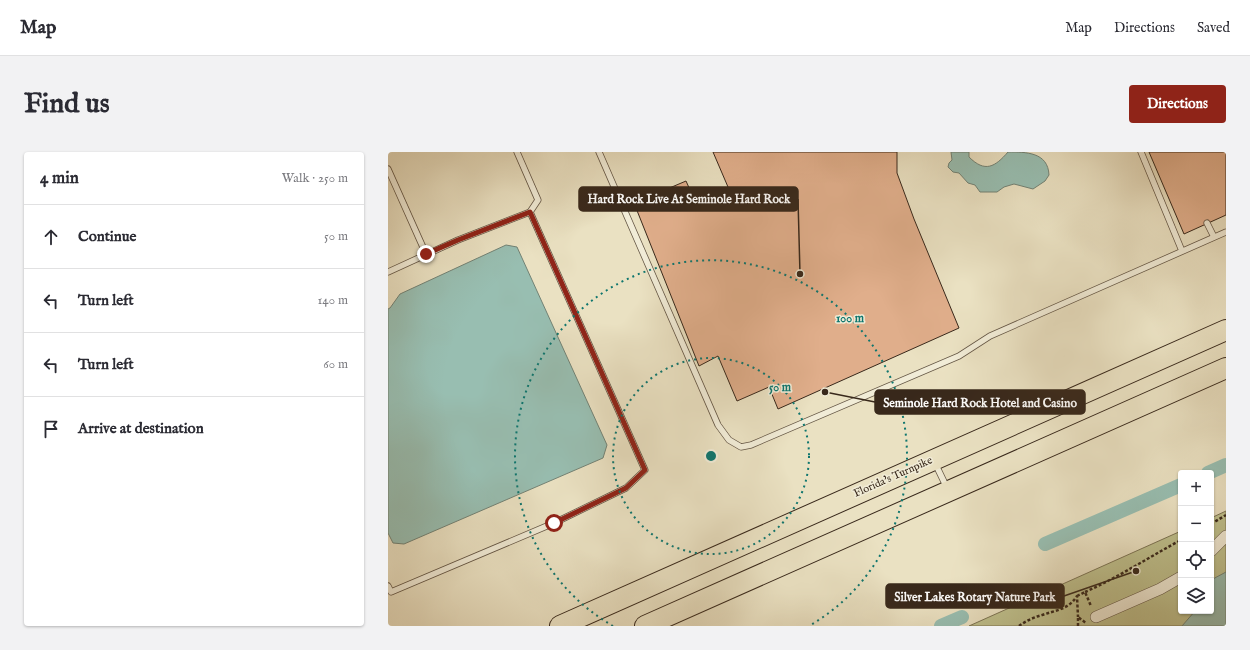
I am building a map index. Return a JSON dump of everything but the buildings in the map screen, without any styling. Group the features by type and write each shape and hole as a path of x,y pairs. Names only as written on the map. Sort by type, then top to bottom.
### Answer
{"highway":[{"name":"Florida's Turnpike","path":"560,626 1226,330"},
{"path":"645,626 1226,368"}],"street":[{"path":"1214,548 1226,536"},
{"path":"1096,617 1160,589 1179,578"}],"lane":[{"path":"388,272 458,240 530,212 538,200 517,152"},
{"path":"599,152 718,425 729,440 741,447 751,445 959,356 990,336 1226,232"},
{"path":"1141,152 1182,251"},
{"path":"388,169 426,254"},
{"path":"388,586 391,592 554,523 626,488 645,470 530,212"},
{"path":"1207,224 1214,237"},
{"path":"933,460 948,491"}],"path":[{"path":"1214,522 1226,515"},
{"path":"1019,626 1038,616 1063,609 1077,596 1117,577 1178,542"},
{"path":"1085,592 1096,617"},
{"path":"1077,596 1078,626"},
{"path":"1078,617 1089,626"}],"green space":[{"path":"1226,511 1226,626 969,626 1178,532 1178,614 1214,614 1214,517"}],"water":[{"path":"951,152 969,152 969,157 980,165 985,166 990,166 999,161 1008,152 1029,153 1045,162 1048,167 1049,175 1045,181 1033,189 1014,184 1004,187 997,192 980,192 975,185 968,183 959,173 953,172 948,167 952,160"},
{"path":"506,245 517,247 607,445 603,458 404,544 393,543 388,533 388,309 400,294"},
{"path":"1226,572 1226,626 1182,626 1192,614 1214,614 1214,578"}],"waterway":[{"path":"1214,470 1226,465"},
{"path":"1045,544 1178,486"},
{"path":"941,626 962,617"}],"place":[{"name":"Hard Rock Live At Seminole Hard Rock","path":"800,274"},
{"name":"Seminole Hard Rock Hotel and Casino","path":"825,392"},
{"name":"Silver Lakes Rotary Nature Park","path":"1136,571"}],"route":[{"path":"426,254 530,212 645,470 626,488 554,523"}]}
